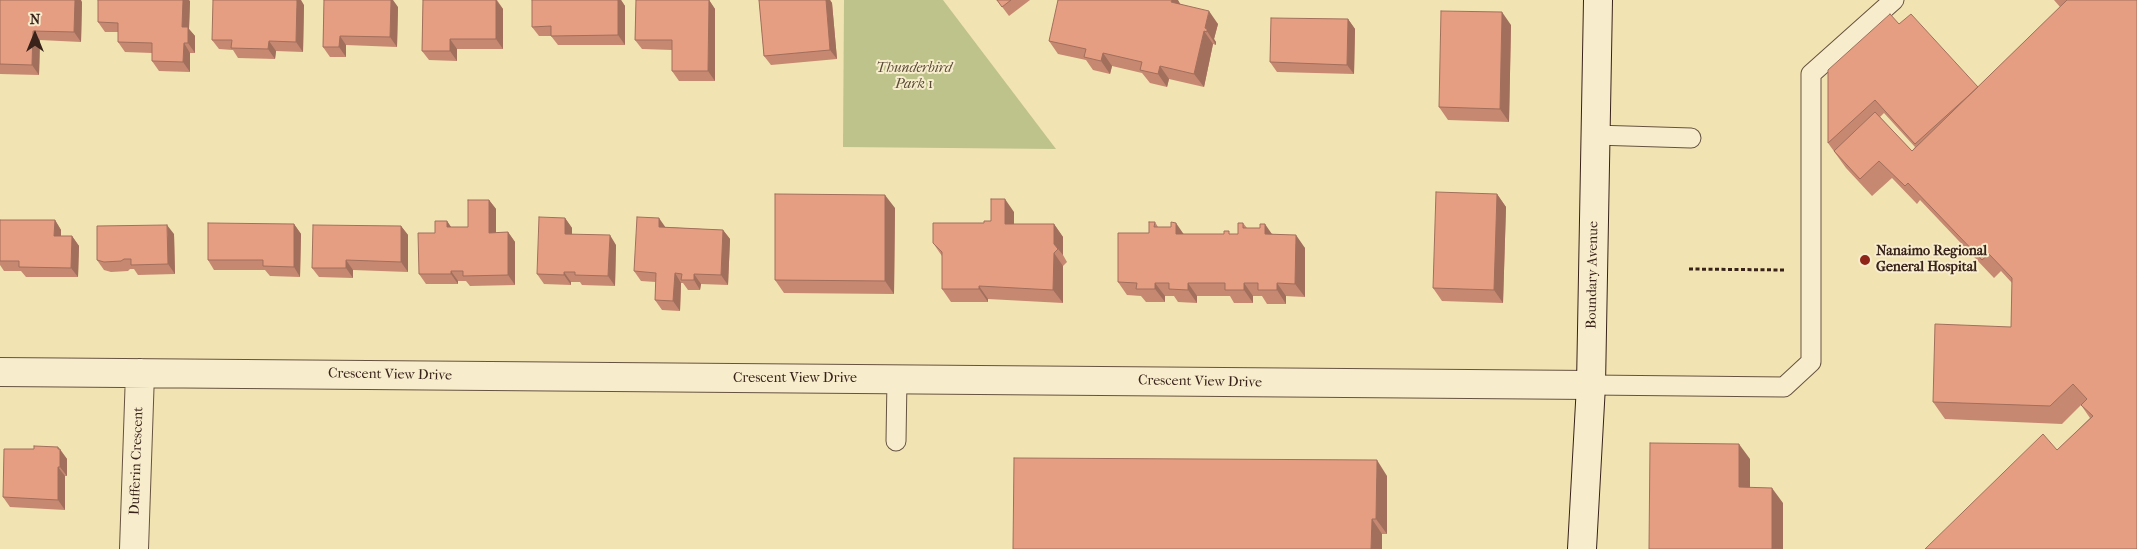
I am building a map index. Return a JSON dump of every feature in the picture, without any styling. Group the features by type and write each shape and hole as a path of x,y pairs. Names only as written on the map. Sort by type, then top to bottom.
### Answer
{"street":[{"name":"Boundary Avenue","path":"1582,549 1591,386 1598,0"},
{"name":"Crescent View Drive","path":"0,372 1591,386"},
{"name":"Dufferin Crescent","path":"134,549 140,373"}],"lane":[{"path":"1591,386 1784,387 1811,362 1811,74 1894,0"},
{"path":"1595,135 1691,138"},
{"path":"896,441 897,379"}],"path":[{"path":"1689,269 1789,270"}],"green space":[{"name":"Thunderbird Park 1","path":"844,0 943,0 1056,149 843,147"}],"building":[{"path":"0,0 75,0 74,32 33,31 32,65 0,64"},
{"path":"98,0 183,0 182,27 188,27 188,43 184,43 183,62 152,61 152,43 118,42 118,23 98,22"},
{"path":"213,0 297,0 296,42 269,41 268,49 231,48 232,40 212,40"},
{"path":"324,0 391,0 390,37 340,36 339,47 323,47"},
{"path":"423,0 496,0 496,39 450,39 450,51 422,51"},
{"path":"532,0 618,0 618,35 551,36 551,26 532,27"},
{"path":"636,0 709,0 708,71 672,71 672,40 635,40"},
{"path":"759,0 826,0 830,50 764,56"},
{"path":"997,0 1011,0 1002,7"},
{"path":"1058,0 1172,0 1171,2 1209,11 1205,28 1207,32 1204,31 1194,74 1160,66 1158,74 1140,70 1142,62 1103,53 1101,61 1084,57 1086,49 1049,41"},
{"path":"2067,0 2137,0 2137,549 1925,549 2043,434 2057,450 2093,416 2081,405 2087,399 2073,384 2050,406 1933,402 1935,324 2011,327 2012,278 1989,254 1982,260 1908,183 1905,186 1879,161 1860,179 1834,151 1875,112 1912,151"},
{"path":"1441,11 1502,12 1500,109 1439,107"},
{"path":"1890,14 1899,24 1911,14 1978,87 1915,144 1875,100 1828,143 1828,70"},
{"path":"1271,18 1348,19 1347,65 1270,62"},
{"path":"1436,192 1497,194 1494,290 1433,288"},
{"path":"775,194 885,195 885,281 775,280"},
{"path":"991,199 1005,199 1005,224 1054,224 1054,244 1058,249 1054,253 1053,290 979,286 979,289 942,289 942,252 933,243 933,223 984,223 984,221 991,221"},
{"path":"468,200 489,200 489,233 508,232 508,275 463,276 463,271 451,271 451,274 419,274 418,233 435,233 435,221 447,221 447,227 468,227"},
{"path":"539,217 565,218 565,234 610,235 608,276 575,275 575,272 564,272 564,275 537,274"},
{"path":"637,217 659,218 659,227 723,230 721,275 694,274 694,280 681,280 682,274 675,273 673,301 655,300 656,273 634,271"},
{"path":"0,220 55,220 54,236 72,236 71,268 19,267 19,261 0,261"},
{"path":"1149,222 1155,222 1154,227 1171,227 1171,222 1176,223 1176,234 1224,234 1224,231 1229,231 1229,234 1238,234 1238,223 1243,223 1243,228 1260,228 1260,224 1265,224 1265,234 1296,235 1295,284 1277,283 1277,290 1258,290 1258,283 1244,283 1244,290 1225,290 1225,283 1188,283 1188,290 1169,289 1169,283 1155,283 1155,289 1136,289 1137,283 1118,282 1118,233 1149,233"},
{"path":"208,223 294,224 294,267 263,266 263,260 208,260"},
{"path":"167,225 168,264 131,265 131,259 104,262 97,260 97,226"},
{"path":"313,225 401,226 401,262 346,260 346,268 312,268"},
{"path":"1650,443 1739,444 1739,487 1772,488 1772,549 1649,549"},
{"path":"34,446 58,447 60,449 58,500 3,497 4,449 34,449"},
{"path":"1014,458 1377,460 1376,519 1372,519 1371,549 1013,549"}],"place":[{"name":"Nanaimo Regional General Hospital","path":"1865,260"}]}
